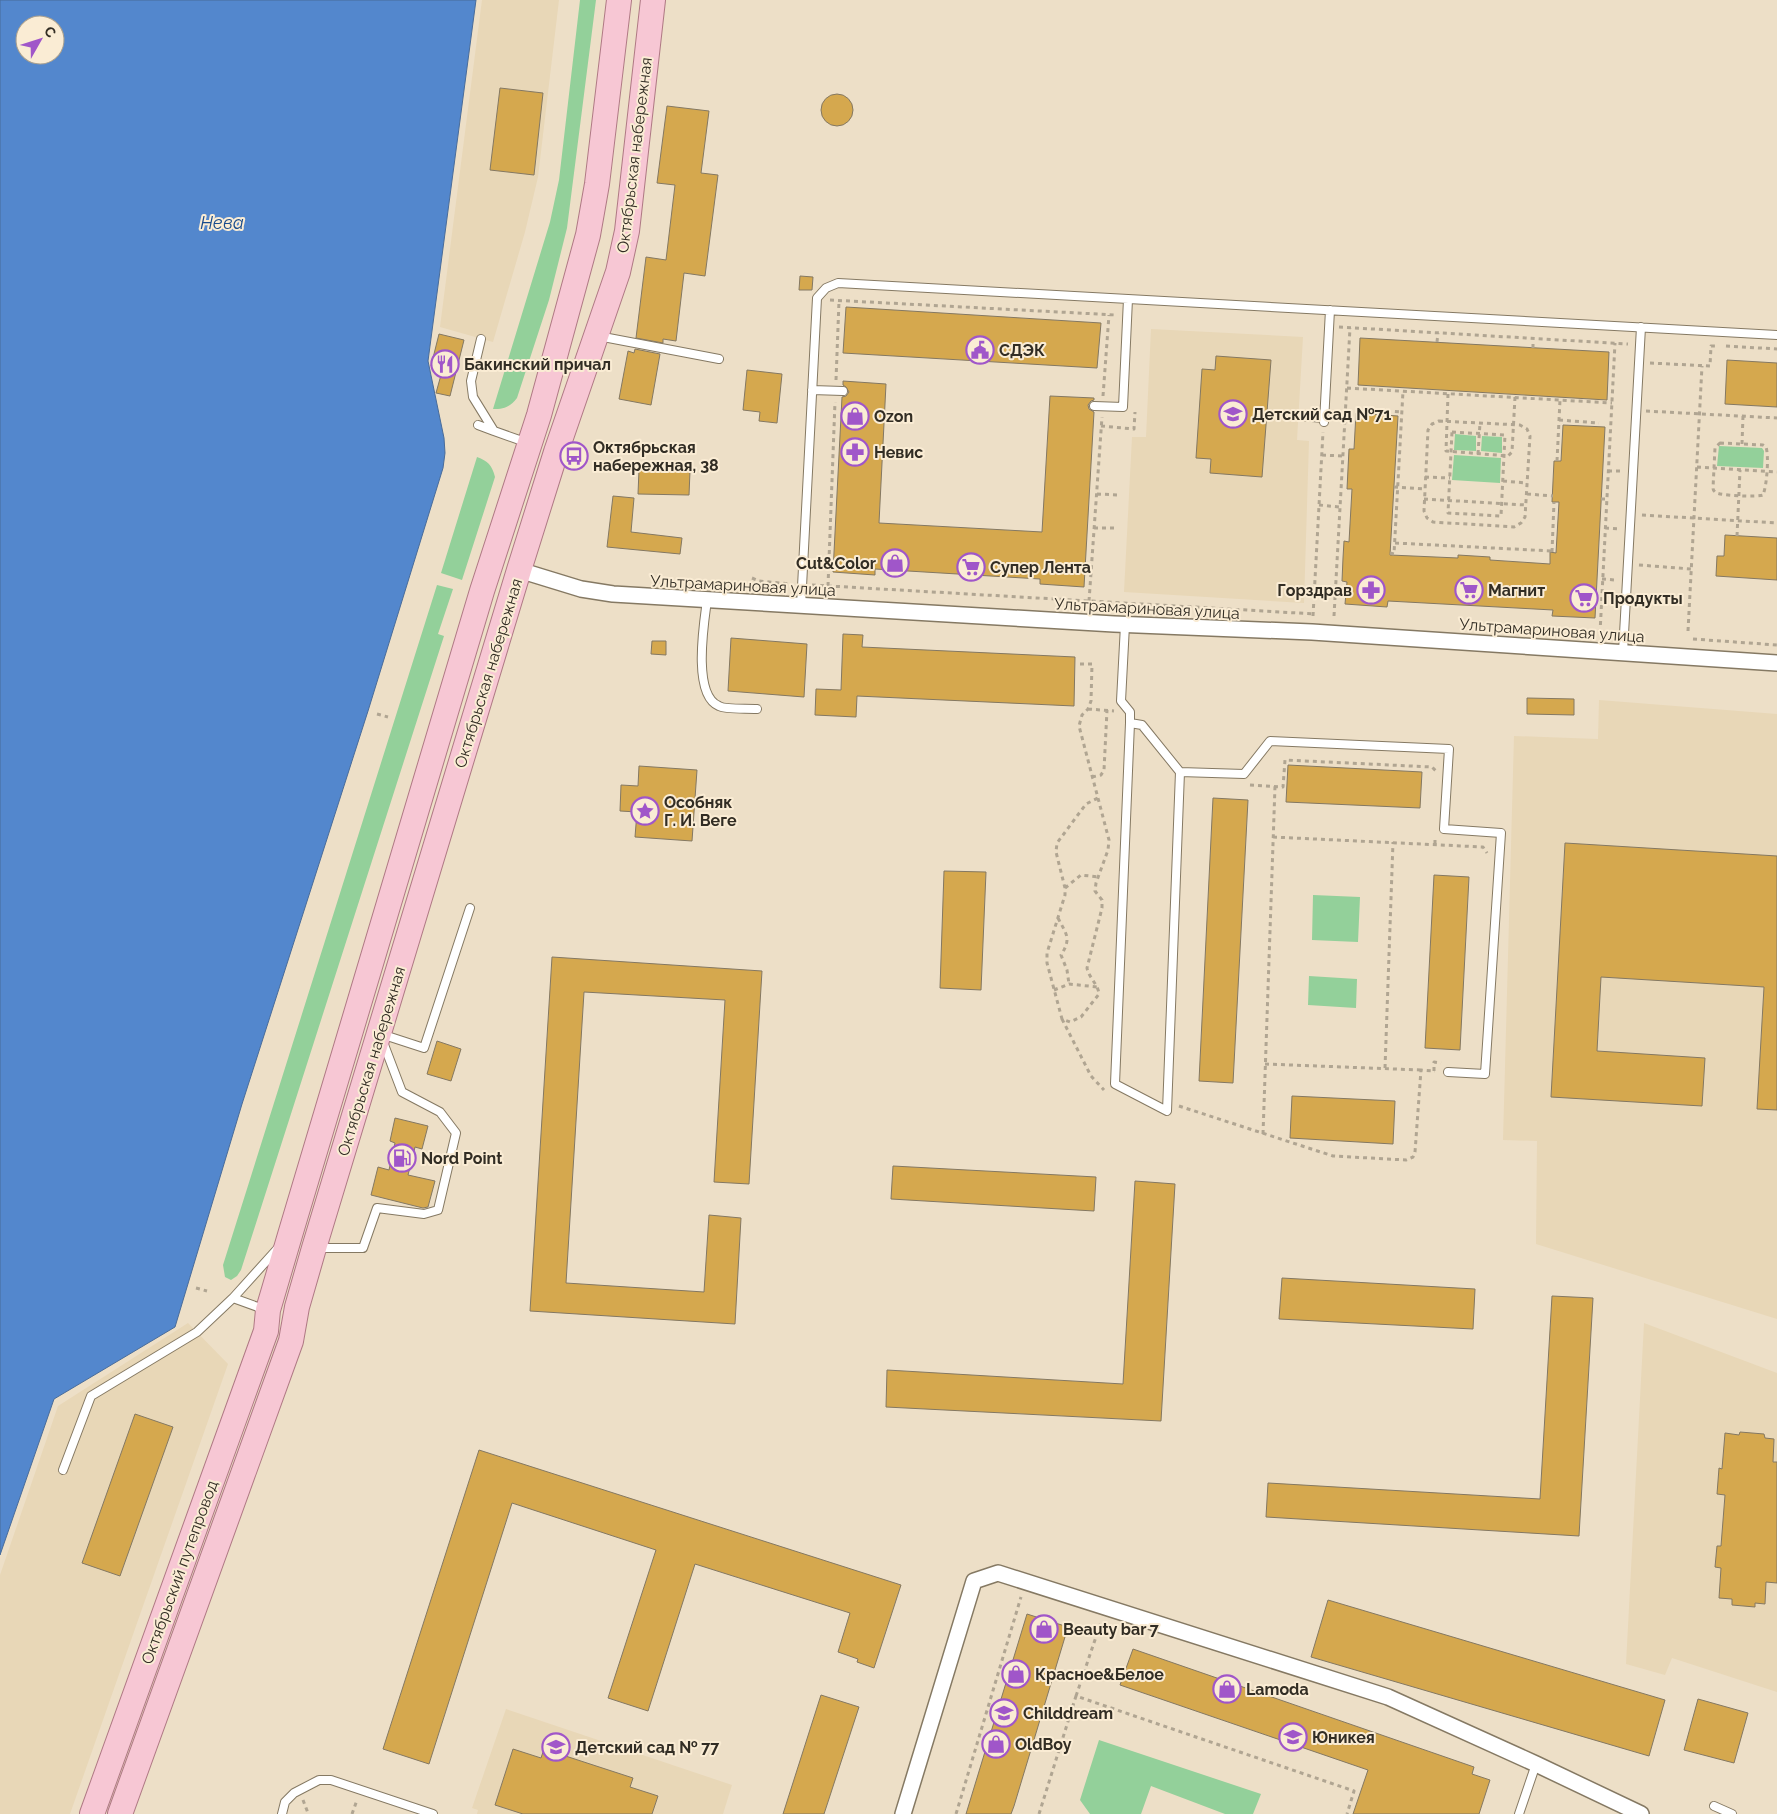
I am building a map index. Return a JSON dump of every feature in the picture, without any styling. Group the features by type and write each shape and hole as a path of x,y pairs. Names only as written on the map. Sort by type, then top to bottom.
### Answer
{"main road":[{"name":"Октябрьская набережная","path":"267,1321 290,1235 482,591 530,444 588,236 597,184 619,0"},
{"name":"Октябрьская набережная","path":"291,1341 297,1307 314,1248 519,570 595,335 618,272 626,231 653,0"},
{"name":"Октябрьский путепровод","path":"92,1814 267,1321"},
{"name":"Октябрьский путепровод","path":"120,1814 291,1341"}],"street":[{"name":"Ультрамариновая улица","path":"519,570 581,589 605,593 1125,625 1312,632 1777,663"},
{"path":"903,1814 974,1582 998,1573 1388,1697 1536,1764 1640,1814"}],"lane":[{"path":"801,606 817,298 826,288 838,283 1777,335"},
{"path":"1094,406 1123,408 1128,299"},
{"path":"1299,416 1324,420 1330,310"},
{"path":"1623,652 1641,328"},
{"path":"595,335 719,359"},
{"path":"481,339 471,381 473,397 494,431"},
{"path":"812,390 839,391"},
{"path":"478,425 530,444"},
{"path":"707,600 703,625 702,670 703,684 709,699 719,707 757,708"},
{"path":"1125,625 1122,701 1130,712 1130,723 1115,1084 1167,1111 1180,772 1142,725 1130,723"},
{"path":"1180,772 1244,774 1270,741 1449,750 1444,830 1501,833 1485,1074 1448,1072"},
{"path":"379,1033 424,1048 470,908"},
{"path":"314,1248 363,1248 377,1208 424,1214 438,1210 456,1132 440,1112 402,1092 379,1033"},
{"path":"63,1470 91,1396 197,1332 233,1298 290,1235"},
{"path":"233,1298 267,1321"},
{"path":"1520,1814 1536,1764"},
{"path":"282,1814 285,1802 294,1793 318,1780 331,1780 433,1814"},
{"path":"1714,1806 1732,1814"}],"path":[{"path":"817,298 839,301 1127,316"},
{"path":"828,586 839,391 839,301"},
{"path":"1089,601 1109,314"},
{"path":"1329,327 1651,345 1650,363 1702,366 1710,366 1711,346 1777,349"},
{"path":"1334,616 1350,328"},
{"path":"1600,634 1615,343"},
{"path":"1688,631 1702,366"},
{"path":"1347,388 1435,391 1448,394 1612,403"},
{"path":"1390,553 1394,554 1396,487 1403,391"},
{"path":"1448,394 1444,448 1446,451 1508,456 1512,452 1515,397"},
{"path":"1557,461 1560,400"},
{"path":"1363,409 1402,412"},
{"path":"1101,426 1134,429 1135,410"},
{"path":"1644,420 1644,411 1777,418"},
{"path":"1742,444 1743,416"},
{"path":"1312,632 1324,420"},
{"path":"1559,420 1599,423"},
{"path":"1439,421 1480,423 1520,425 1527,429 1530,436 1525,517 1521,523 1514,527 1433,522 1427,518 1424,511 1428,430 1432,424 1439,421"},
{"path":"1478,454 1480,423"},
{"path":"1452,432 1479,433 1505,435 1501,516 1448,513 1452,432"},
{"path":"1717,444 1742,444 1766,447 1766,471 1763,494 1760,496 1714,492 1715,448 1717,444"},
{"path":"1322,455 1343,456"},
{"path":"1697,467 1777,472"},
{"path":"1737,536 1740,470"},
{"path":"1426,477 1450,478"},
{"path":"1503,481 1527,483"},
{"path":"1342,484 1347,484"},
{"path":"1396,487 1425,489"},
{"path":"1097,494 1119,495"},
{"path":"1526,494 1553,496"},
{"path":"1424,499 1526,505"},
{"path":"1601,499 1607,499"},
{"path":"1395,542 1552,552 1554,502"},
{"path":"1319,505 1340,507"},
{"path":"1639,507 1639,515 1777,523"},
{"path":"1094,528 1117,528"},
{"path":"1338,550 1344,551"},
{"path":"1602,579 1638,581 1638,565 1691,568"},
{"path":"1597,566 1603,566"},
{"path":"1182,615 1184,600"},
{"path":"1062,1020 1070,1022 1081,1017 1099,994 1098,987 1089,976 1087,968 1102,908 1102,900 1095,891 1108,850 1109,840 1079,726 1082,715 1088,709 1091,701 1092,664 1080,664"},
{"path":"1088,709 1130,712"},
{"path":"1092,777 1100,776 1104,770 1107,710"},
{"path":"377,714 388,717"},
{"path":"1248,784 1283,787 1286,760 1432,767 1436,769 1437,774"},
{"path":"1263,1134 1275,786"},
{"path":"1098,798 1086,804 1057,843 1056,852 1065,888 1047,953 1047,964 1062,1020 1091,1076 1110,1096"},
{"path":"1435,835 1435,844"},
{"path":"1273,837 1484,847 1488,854"},
{"path":"1385,1068 1393,842"},
{"path":"1065,888 1081,875 1098,877"},
{"path":"1058,917 1068,938 1067,945 1061,955 1068,970 1069,984"},
{"path":"1054,990 1069,984 1098,987"},
{"path":"1434,1071 1434,1062 1442,1063"},
{"path":"1265,1064 1448,1072"},
{"path":"1176,1113 1176,1105 1333,1156 1406,1160 1413,1157 1415,1152 1421,1070"},
{"path":"196,1288 207,1291"},
{"path":"956,1814 1023,1590"},
{"path":"1039,1814 1103,1618"},
{"path":"1076,1696 1354,1791 1347,1814"},
{"path":"295,1805 309,1794"},
{"path":"302,1798 309,1814"},
{"path":"352,1814 357,1800 365,1802"}],"shaded area":[{"path":"482,0 559,0 538,177 525,232 493,342 440,327"},
{"path":"1151,329 1303,337 1297,440 1309,441 1304,603 1124,592 1132,437 1146,437"},
{"path":"1599,700 1777,714 1777,1319 1536,1244 1537,1141 1503,1140 1514,736 1598,739"},
{"path":"188,1323 228,1364 70,1814 0,1814 0,1575 58,1406"},
{"path":"1644,1323 1777,1373 1777,1692 1672,1658 1665,1675 1626,1664"},
{"name":"Детский сад № 77","path":"506,1709 732,1785 723,1814 477,1814 478,1810 472,1808"}],"green space":[{"path":"580,0 596,0 567,228 549,300 517,398 506,407 493,409 550,222 559,180"},
{"path":"1455,434 1476,436 1476,451 1454,450"},
{"path":"1482,436 1502,437 1502,453 1481,451"},
{"path":"1719,446 1762,448 1764,451 1763,468 1717,466"},
{"path":"1454,455 1501,458 1500,483 1452,480"},
{"path":"477,457 489,464 495,477 462,580 441,573"},
{"path":"437,585 453,589 438,634 444,636 241,1270 231,1280 225,1277 223,1265"},
{"path":"1313,895 1360,897 1358,942 1312,940"},
{"path":"1309,976 1357,979 1356,1008 1308,1005"},
{"path":"1099,1740 1261,1794 1253,1814 1225,1814 1151,1786 1141,1814 1090,1814 1080,1800"}],"water":[{"name":"Нева","path":"0,0 476,0 428,361 444,438 443,468 368,711 242,1104 175,1327 54,1399 0,1555"}],"building":[{"path":"500,88 543,93 534,175 490,170"},
{"path":"837,94 843,95 848,99 852,104 852,116 848,121 843,125 837,126 831,125 826,121 822,116 821,110 822,104 826,99 831,95"},
{"path":"667,106 709,111 701,173 718,175 705,276 684,273 676,341 663,339 663,343 636,338 646,257 666,260 675,185 657,183"},
{"path":"800,276 813,277 812,290 799,290"},
{"path":"846,307 1101,323 1097,368 843,353"},
{"name":"Бакинский причал","path":"439,334 464,340 450,396 436,393 441,375 435,374 437,367 431,366"},
{"path":"1360,338 1609,352 1607,400 1358,385"},
{"path":"635,349 660,354 651,405 619,399 628,351 634,353"},
{"name":"Детский сад №71","path":"1216,356 1271,360 1262,477 1210,473 1211,459 1196,458 1202,369 1215,370"},
{"path":"1727,360 1777,363 1777,407 1725,404"},
{"path":"747,370 782,374 777,423 759,421 760,412 743,410"},
{"path":"843,381 886,384 879,523 1042,532 1050,396 1094,398 1088,405 1089,409 1094,412 1084,587 1040,584 1040,579 875,569 875,575 833,572 842,397 846,396 849,392 843,385"},
{"path":"1356,413 1398,416 1390,555 1458,558 1458,555 1490,557 1490,560 1550,564 1550,552 1556,553 1559,502 1552,502 1554,461 1561,461 1563,425 1605,427 1595,618 1552,616 1553,610 1388,601 1387,607 1345,604 1347,582 1342,581 1344,541 1349,542 1352,489 1347,489 1349,449 1354,449"},
{"path":"639,470 690,471 689,495 638,494"},
{"path":"613,496 634,498 631,532 682,538 680,554 607,547"},
{"path":"1725,535 1777,538 1777,580 1716,576 1717,556 1724,556"},
{"path":"843,634 863,635 862,647 1075,657 1074,706 857,696 856,717 815,715 816,689 841,690"},
{"path":"731,638 807,644 804,697 728,691"},
{"path":"652,641 666,641 666,655 651,654"},
{"path":"1527,698 1574,699 1574,715 1527,714"},
{"path":"1288,765 1422,772 1420,808 1286,802"},
{"path":"639,766 697,770 692,841 635,837 637,812 620,811 621,785 638,786"},
{"path":"1213,798 1248,800 1233,1083 1199,1081"},
{"path":"1565,843 1777,856 1777,1110 1757,1109 1764,987 1601,977 1597,1051 1705,1058 1702,1106 1551,1097"},
{"path":"944,871 986,872 981,990 940,988"},
{"path":"1434,875 1469,877 1460,1050 1425,1048"},
{"path":"552,957 762,971 749,1184 714,1182 725,1000 584,992 566,1283 704,1292 709,1215 741,1218 735,1324 530,1311"},
{"path":"437,1041 461,1049 451,1081 427,1074"},
{"path":"1292,1096 1395,1101 1393,1144 1290,1138"},
{"name":"Nord Point","path":"395,1118 428,1126 422,1149 415,1147 408,1175 435,1181 428,1207 423,1208 371,1195 378,1167 389,1170 395,1143 390,1141"},
{"path":"893,1166 1096,1177 1094,1211 891,1199"},
{"path":"1135,1181 1175,1184 1161,1421 886,1407 887,1370 1123,1384"},
{"path":"1282,1278 1475,1289 1473,1329 1279,1319"},
{"path":"1552,1296 1593,1298 1579,1536 1266,1517 1268,1483 1540,1499"},
{"path":"135,1414 173,1427 120,1576 82,1563"},
{"path":"1740,1432 1764,1434 1765,1438 1774,1439 1773,1462 1777,1462 1777,1583 1766,1582 1765,1604 1755,1603 1755,1607 1732,1605 1732,1599 1719,1598 1721,1568 1715,1567 1717,1546 1721,1546 1725,1495 1717,1494 1719,1468 1722,1469 1725,1433 1739,1435"},
{"path":"479,1450 901,1585 874,1668 857,1662 858,1659 838,1652 850,1613 695,1564 648,1711 608,1698 656,1550 512,1503 429,1764 383,1749"},
{"path":"1328,1600 1665,1700 1649,1756 1311,1657"},
{"path":"1027,1614 1068,1627 1014,1806 1011,1814 966,1814"},
{"path":"1133,1649 1474,1767 1472,1774 1490,1780 1479,1814 1353,1814 1368,1770 1120,1685"},
{"path":"821,1695 859,1707 824,1814 783,1814"},
{"path":"1698,1699 1748,1713 1734,1763 1684,1750"},
{"path":"513,1749 541,1758 544,1749 633,1778 630,1787 658,1796 652,1814 523,1814 495,1805"}],"place":[{"name":"СДЭК","path":"980,350"},
{"name":"Бакинский причал","path":"445,364"},
{"name":"Детский сад №71","path":"1233,414"},
{"name":"Ozon","path":"855,416"},
{"name":"Невис","path":"855,452"},
{"name":"Октябрьская набережная, 38","path":"574,456"},
{"name":"Cut&Color","path":"895,563"},
{"name":"Супер Лента","path":"971,567"},
{"name":"Горздрав","path":"1371,590"},
{"name":"Магнит","path":"1469,590"},
{"name":"Продукты","path":"1584,598"},
{"name":"Особняк Г. И. Веге","path":"645,811"},
{"name":"Nord Point","path":"402,1158"},
{"name":"Beauty bar 7","path":"1044,1629"},
{"name":"Красное&Белое","path":"1016,1674"},
{"name":"Lamoda","path":"1227,1689"},
{"name":"Childdream","path":"1004,1713"},
{"name":"Юникея","path":"1293,1737"},
{"name":"OldBoy","path":"996,1744"},
{"name":"Детский сад № 77","path":"556,1747"}]}
